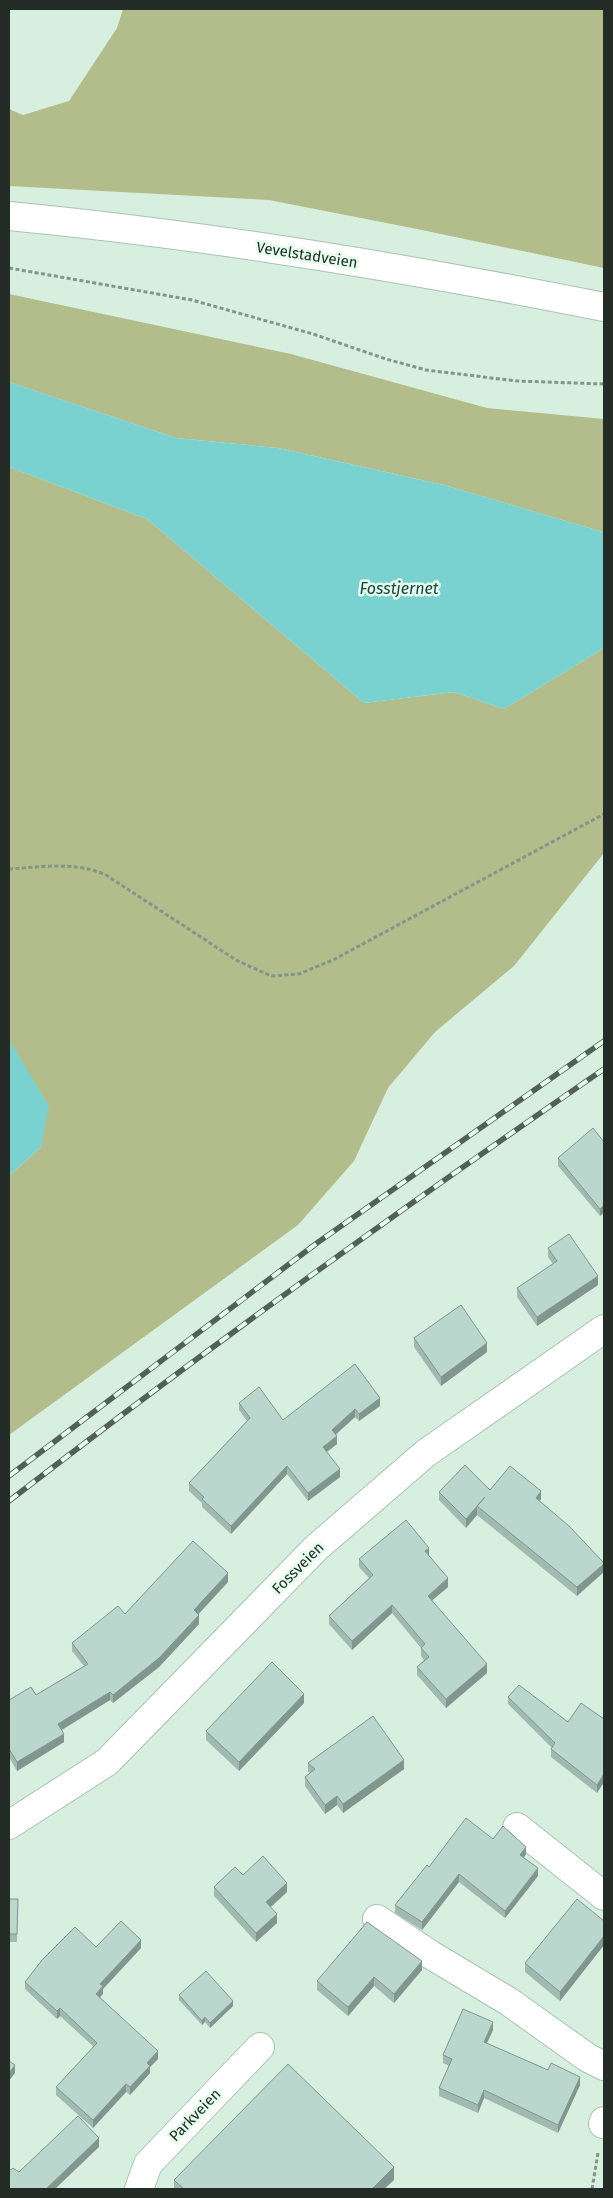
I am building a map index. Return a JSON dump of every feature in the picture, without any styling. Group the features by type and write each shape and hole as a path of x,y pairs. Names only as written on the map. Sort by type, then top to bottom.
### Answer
{"street":[{"name":"Vevelstadveien","path":"9,216 176,235 296,253 604,307"},
{"name":"Fossveien","path":"9,1825 107,1762 316,1548 426,1453 604,1329"},
{"path":"517,1827 604,1896"},
{"path":"377,1919 431,1955 515,2006 588,2058 604,2066"},
{"name":"Parkveien","path":"139,2189 148,2164 260,2047"}],"path":[{"path":"9,268 192,300 248,315 426,370 517,381 604,384"},
{"path":"9,869 54,866 92,868 106,875 236,960 271,976 288,977 333,960 604,814"},
{"path":"592,2189 604,2122"}],"green space":[{"path":"123,9 604,9 604,268 269,200 9,186 9,109 23,115 69,101 117,28"},
{"path":"9,294 291,354 487,408 604,419 604,534 603,532 444,485 278,448 176,438 9,382"},
{"path":"9,467 147,519 364,703 454,692 504,709 604,648 604,853 514,966 435,1032 388,1088 354,1161 298,1225 9,1435 9,1176 41,1147 9,1040"}],"water":[{"name":"Fosstjernet","path":"9,382 176,438 278,448 444,485 603,532 604,648 504,709 454,692 364,703 147,519 9,467"},
{"path":"9,1040 49,1106 41,1147 9,1176"}],"building":[{"path":"593,1128 604,1142 604,1205 600,1209 558,1158"},
{"path":"569,1234 598,1276 537,1317 517,1288 557,1261 548,1248"},
{"path":"461,1305 487,1343 441,1377 414,1338"},
{"path":"355,1364 380,1398 359,1414 355,1409 332,1430 337,1436 323,1447 340,1469 308,1493 287,1466 231,1526 202,1499 204,1497 189,1483 250,1418 239,1403 259,1387 283,1420"},
{"path":"465,1465 490,1490 510,1466 541,1491 536,1498 569,1526 604,1564 577,1587 477,1506 466,1519 439,1492"},
{"path":"406,1520 429,1548 425,1551 448,1578 428,1596 487,1664 446,1699 417,1667 429,1657 421,1648 425,1644 392,1605 352,1641 329,1616 373,1575 359,1559"},
{"path":"193,1541 228,1573 194,1610 199,1615 159,1658 113,1695 110,1692 58,1724 64,1734 17,1762 9,1749 9,1700 31,1687 36,1695 88,1664 72,1643 118,1606 125,1614"},
{"path":"272,1662 304,1694 239,1762 206,1731"},
{"path":"519,1685 568,1722 581,1703 604,1719 604,1774 597,1785 551,1749 555,1743 508,1697"},
{"path":"373,1716 404,1760 343,1804 337,1796 325,1805 305,1777 315,1769 308,1763"},
{"path":"466,1818 493,1839 503,1826 526,1847 520,1855 538,1868 505,1911 459,1874 422,1922 395,1905 427,1865 429,1867"},
{"path":"263,1856 287,1883 266,1902 277,1914 256,1933 214,1887 235,1867 243,1875"},
{"path":"9,1899 18,1899 17,1934 9,1934"},
{"path":"577,1899 604,1921 604,1936 560,1992 525,1963"},
{"path":"121,1921 141,1940 100,1984 103,1986 96,1994 158,2051 147,2063 150,2066 130,2087 126,2084 93,2120 56,2087 97,2043 60,2008 57,2011 25,1982 42,1960 75,1927 96,1947"},
{"path":"367,1922 422,1961 394,1994 374,1977 348,2007 317,1981"},
{"path":"206,1971 233,2001 210,2023 205,2017 202,2021 179,1995"},
{"path":"463,2009 493,2022 484,2042 548,2070 551,2063 580,2077 558,2125 484,2090 478,2105 439,2088 452,2059 443,2055"},
{"path":"9,2061 15,2065 9,2073"},
{"path":"288,2064 394,2167 372,2189 184,2189 174,2180"},
{"path":"78,2116 99,2138 46,2189 9,2189 9,2169 13,2168 19,2172"}],"railway":[{"path":"9,1476 317,1243 604,1041"},
{"path":"9,1501 155,1390 304,1281 604,1069"}]}
